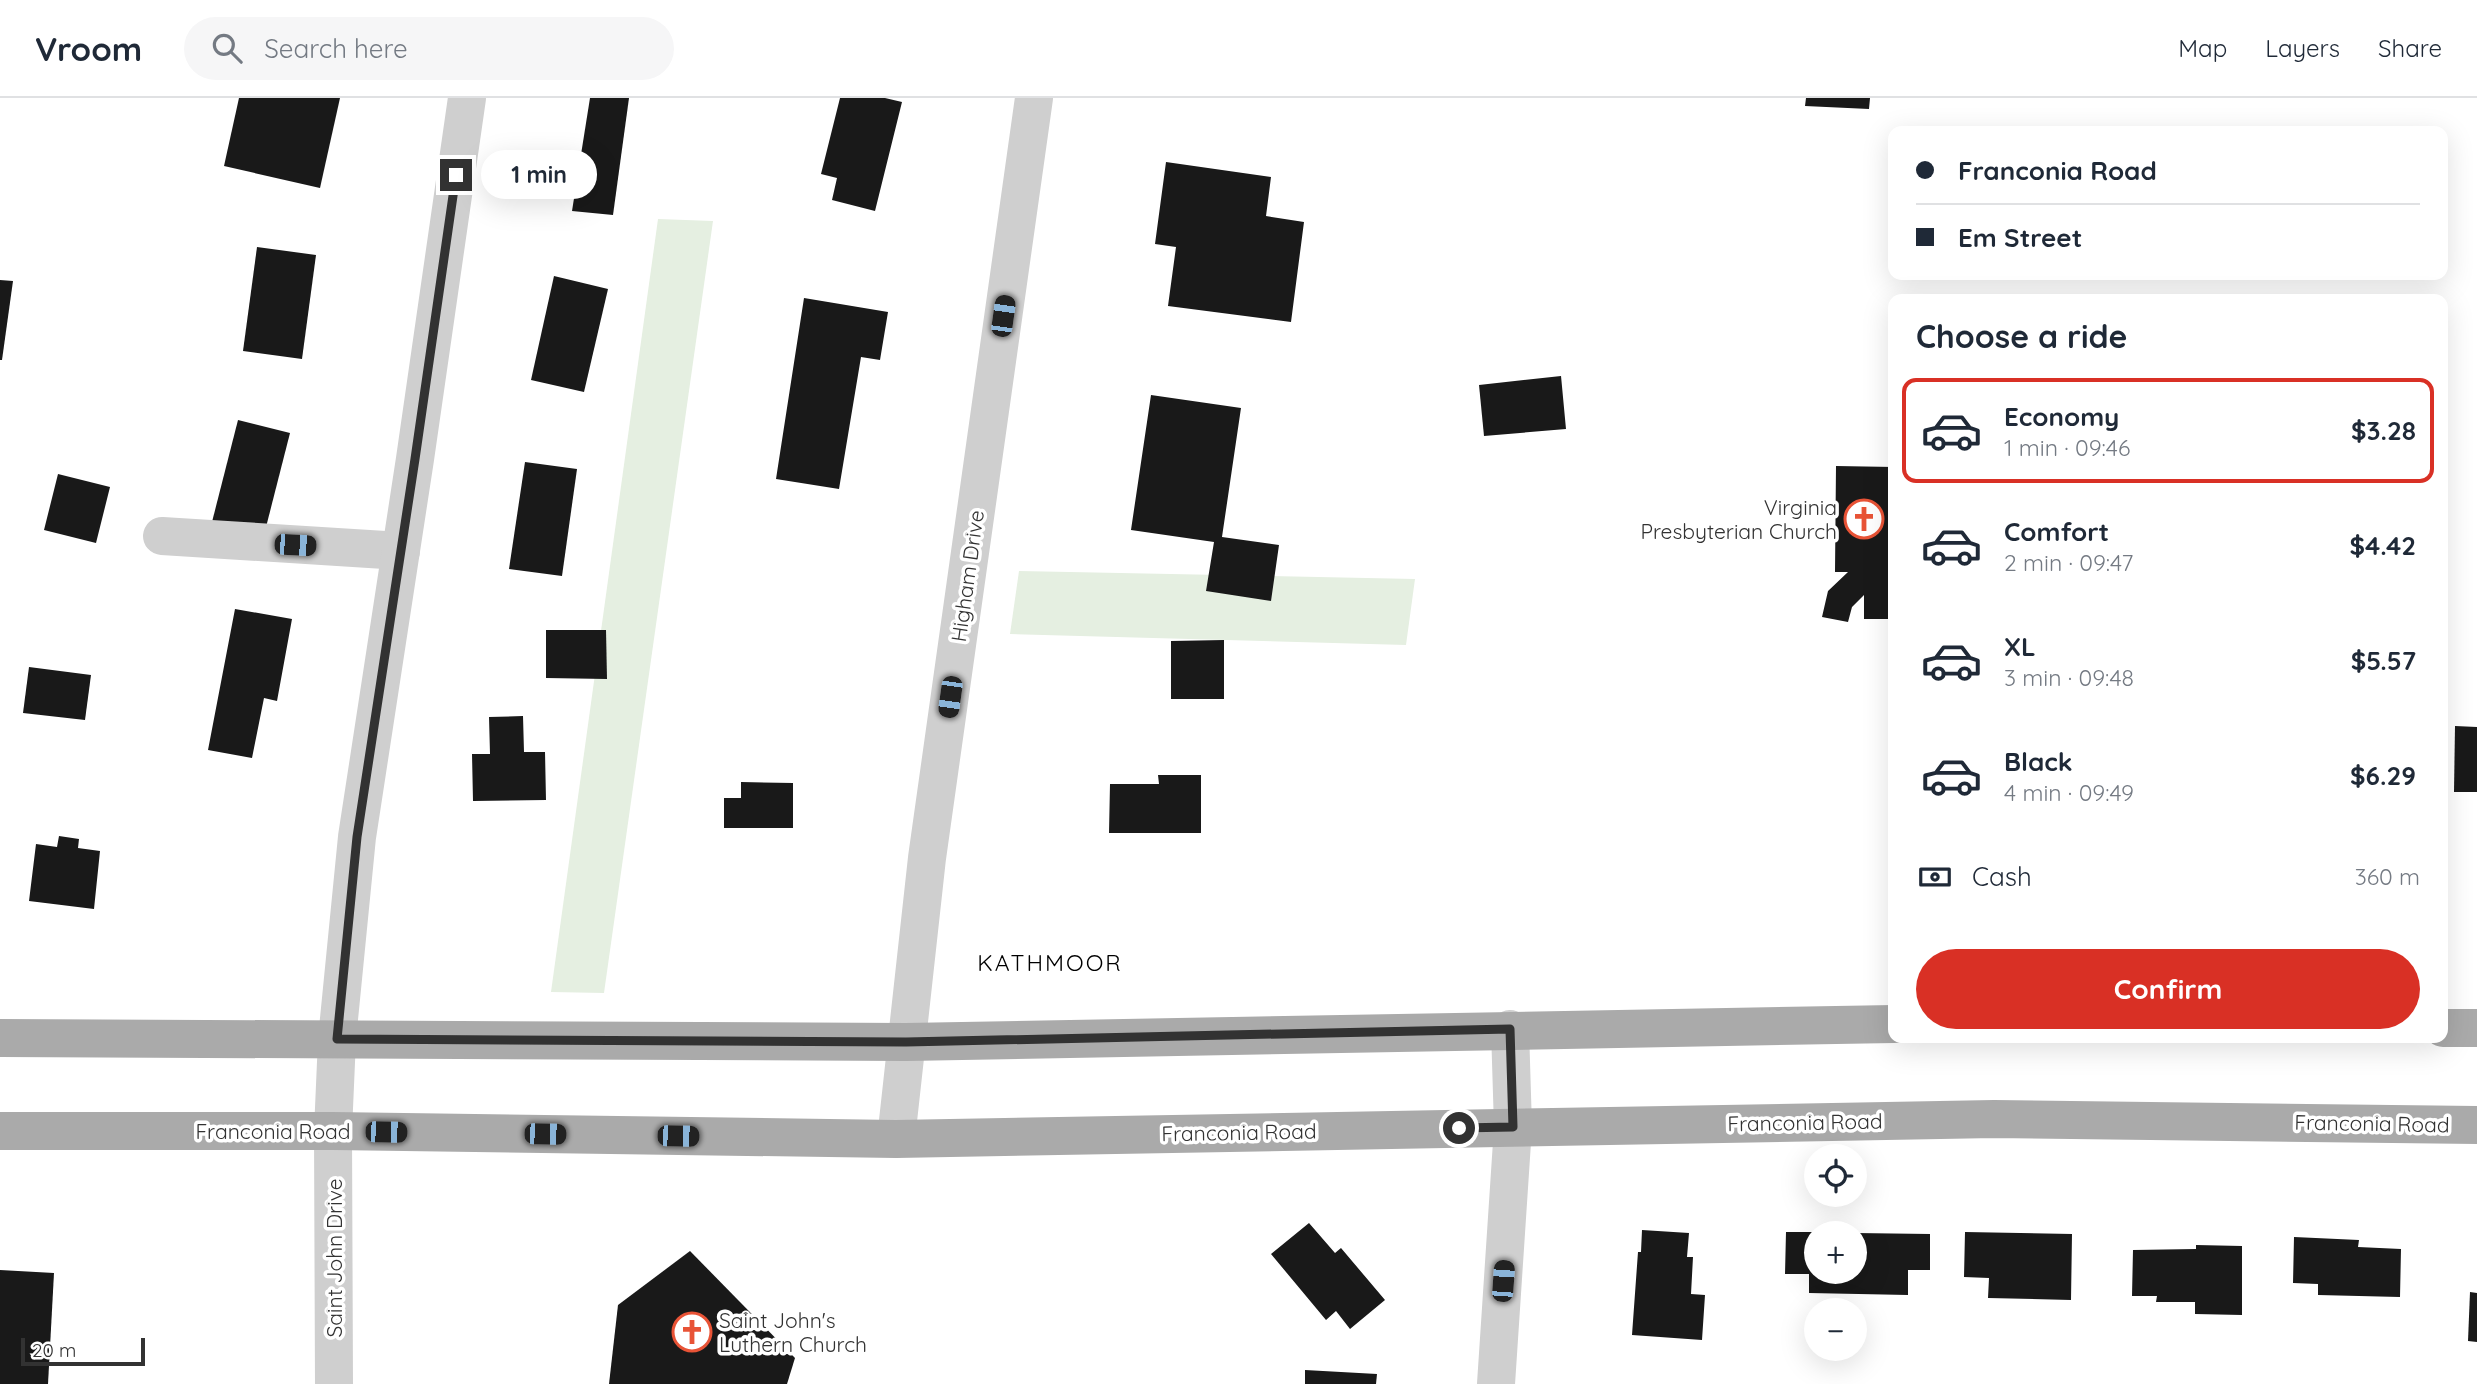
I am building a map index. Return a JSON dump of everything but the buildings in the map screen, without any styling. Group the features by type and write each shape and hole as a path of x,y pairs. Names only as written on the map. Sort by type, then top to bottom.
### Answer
{"main road":[{"path":"0,1038 906,1042 1888,1024"},
{"path":"2448,1028 2477,1028"},
{"name":"Franconia Road","path":"0,1131 333,1131 896,1139 1994,1119 2477,1125"}],"street":[{"name":"Saint John Drive","path":"334,1384 333,1131 337,1039 357,837 467,98"},
{"name":"Higham Drive","path":"896,1139 929,845 1034,98"},
{"path":"162,536 401,551"},
{"path":"1496,1384 1513,1127 1510,1029"}],"green space":[{"path":"658,219 713,221 604,993 551,992"},
{"path":"1019,571 1415,579 1406,645 1010,634"}],"place":[{"name":"Virginia Presbyterian Church","path":"1864,519"},
{"name":"Saint John's Luthern Church","path":"692,1332"}],"district":[{"name":"KATHMOOR","path":"1050,962"}],"route":[{"path":"456,175 357,837 337,1039 906,1042 1510,1029 1513,1127 1459,1128"}]}
